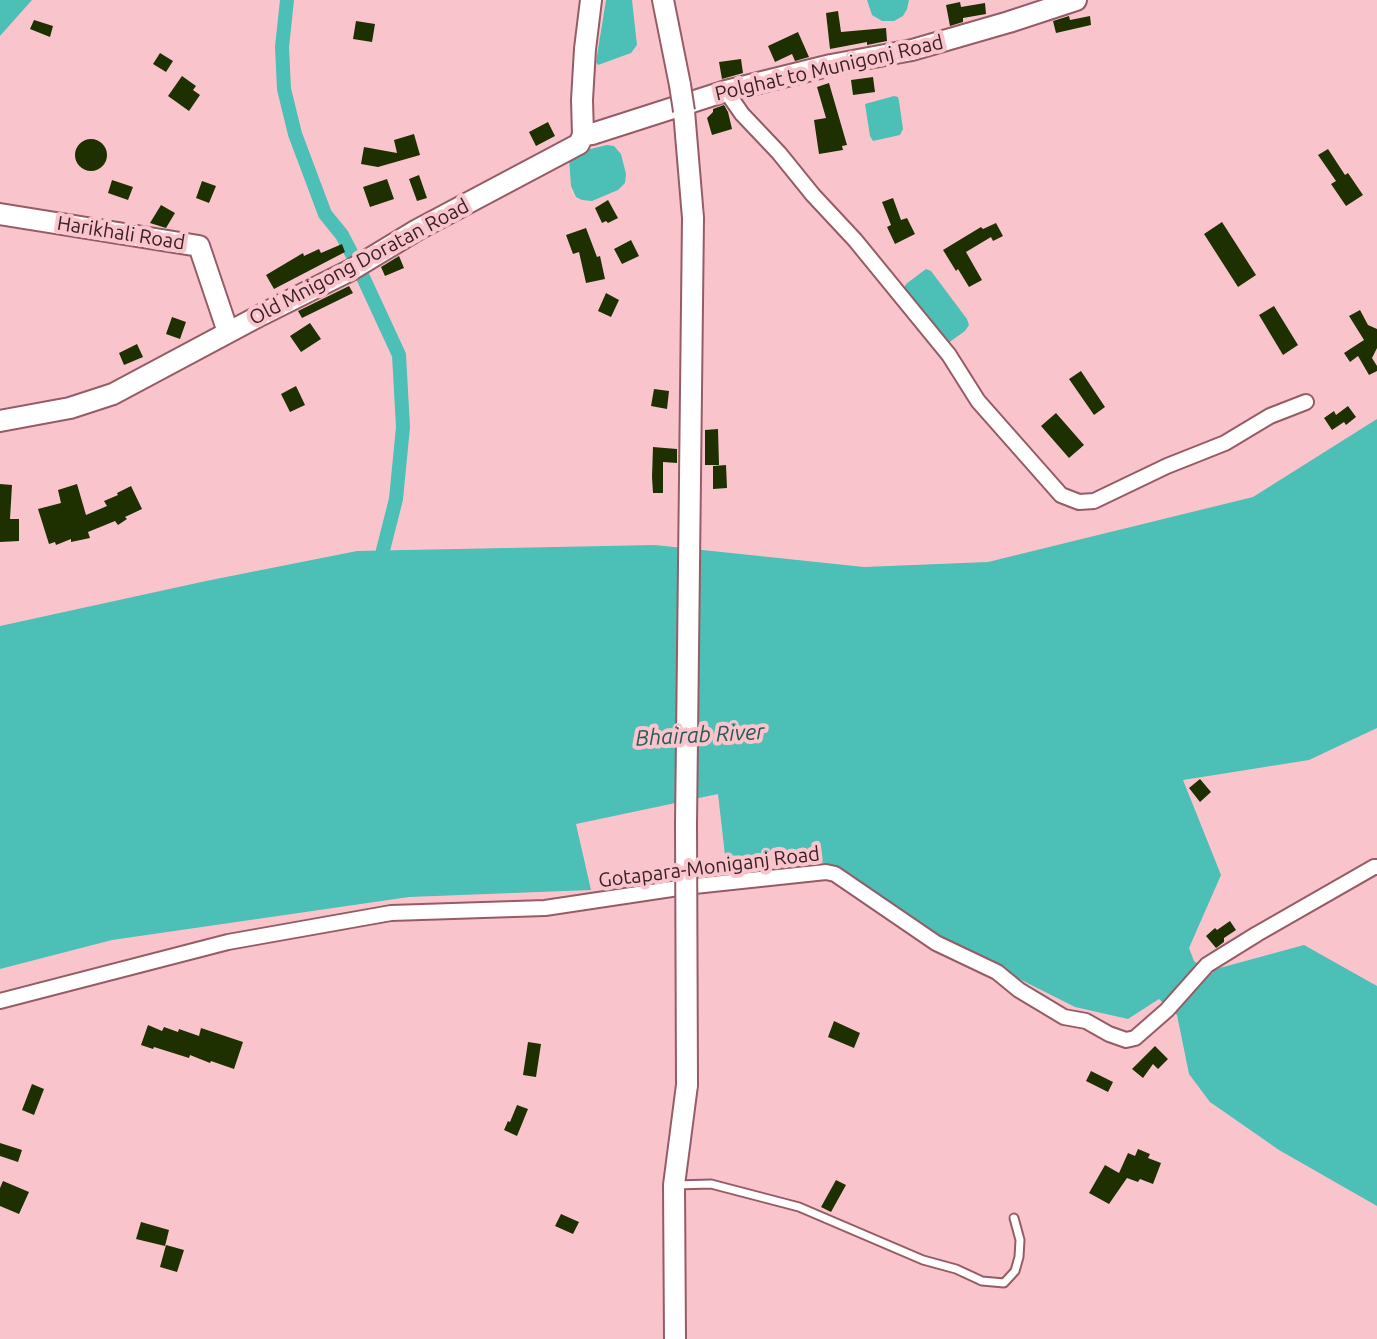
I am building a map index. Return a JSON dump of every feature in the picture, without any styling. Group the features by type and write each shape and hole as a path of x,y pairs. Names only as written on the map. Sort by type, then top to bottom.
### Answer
{"main road":[{"path":"583,135 585,49 591,0"},
{"path":"663,0 684,111 693,218 686,824 687,1085 674,1185 675,1339"},
{"name":"Polghat to Munigonj Road","path":"583,135 726,91 831,65 912,50 1076,0"},
{"name":"Old Mnigong Doratan Road","path":"0,421 70,408 113,394 351,270 417,230 562,154 579,144 583,135"},
{"name":"Harikhali Road","path":"0,214 199,246 228,332"}],"street":[{"path":"726,91 742,114 855,240 949,355 978,401 1061,495 1079,502 1094,501 1167,466 1225,443 1270,416 1306,402"},
{"name":"Gotapara-Moniganj Road","path":"0,1001 228,942 391,913 545,908 685,887 826,872 835,874 936,943 997,972 1019,990 1064,1017 1086,1021 1126,1040 1135,1038 1167,1010 1207,965 1377,867"}],"lane":[{"path":"674,1185 711,1184 799,1207 923,1260 956,1269 982,1281 1004,1283 1015,1271 1020,1240 1014,1218"}],"water":[{"path":"0,0 32,0 0,36"},
{"path":"606,0 632,0 637,45 631,53 598,65 596,62"},
{"path":"867,0 909,0 903,16 894,21 882,21 872,15"},
{"path":"898,97 903,129 900,135 873,141 865,104"},
{"path":"607,145 614,146 621,154 625,183 618,190 592,201 576,197 571,186 569,157"},
{"path":"926,269 931,271 969,325 948,343 903,290 906,284"},
{"name":"Bhairab River","path":"1377,419 1377,728 1309,760 1183,780 1221,875 1189,948 1194,961 1211,974 1216,969 1304,945 1377,986 1377,1206 1279,1150 1210,1102 1189,1074 1177,1015 1159,999 1128,1019 1075,1007 912,925 827,863 725,855 718,794 576,824 591,890 409,897 112,940 0,969 0,626 357,551 655,545 864,567 988,562 1253,497"}],"building":[{"path":"960,2 961,7 985,3 986,14 963,18 963,22 950,26 946,5"},
{"path":"838,11 841,32 886,28 887,41 830,49 826,13"},
{"path":"1069,16 1070,20 1090,16 1091,25 1056,33 1053,21"},
{"path":"34,20 53,26 50,37 30,29"},
{"path":"356,21 375,24 372,42 353,39"},
{"path":"798,32 809,57 795,61 792,54 775,62 768,46"},
{"path":"160,53 173,61 166,72 153,64"},
{"path":"741,59 743,73 722,79 719,62"},
{"path":"182,76 196,86 193,90 200,95 189,111 168,96"},
{"path":"873,77 875,92 853,95 851,80"},
{"path":"829,83 847,145 842,146 843,150 819,154 814,120 826,118 817,87"},
{"path":"724,105 732,129 712,135 707,118 713,109"},
{"path":"548,122 555,136 536,146 529,132"},
{"path":"414,134 420,155 378,167 361,164 364,147 397,153 394,140"},
{"path":"91,139 102,144 107,155 102,166 91,171 80,166 75,155 80,144"},
{"path":"1328,149 1363,195 1346,206 1331,184 1336,181 1318,155"},
{"path":"419,175 427,198 417,201 409,179"},
{"path":"387,179 394,199 370,207 363,187"},
{"path":"112,180 133,187 128,200 108,193"},
{"path":"202,181 216,186 209,203 196,198"},
{"path":"893,198 901,220 907,218 915,234 895,244 887,227 891,225 882,202"},
{"path":"608,200 618,218 602,223 595,208"},
{"path":"161,205 175,213 166,228 150,223"},
{"path":"1222,222 1256,275 1238,287 1204,234"},
{"path":"996,223 1003,236 993,241 991,237 966,252 982,280 969,287 943,250 981,227 983,229"},
{"path":"586,228 597,257 600,256 605,279 586,283 579,252 573,254 566,235"},
{"path":"631,240 639,256 622,264 614,249"},
{"path":"342,244 345,252 274,289 266,275 303,253 304,256 319,249 321,253"},
{"path":"399,256 404,268 385,276 381,267"},
{"path":"349,286 353,293 302,318 298,311"},
{"path":"606,293 619,300 611,317 598,311"},
{"path":"1274,306 1298,345 1283,355 1259,315"},
{"path":"1360,310 1368,325 1377,329 1377,348 1372,358 1377,371 1369,375 1358,356 1350,362 1344,353 1364,340 1349,316"},
{"path":"172,317 186,322 180,339 166,334"},
{"path":"310,323 321,339 301,352 290,336"},
{"path":"137,344 143,357 124,365 119,353"},
{"path":"1081,371 1105,407 1094,415 1069,379"},
{"path":"296,386 305,405 290,412 281,394"},
{"path":"654,389 669,391 667,409 651,406"},
{"path":"1348,406 1356,417 1332,430 1324,418 1334,411 1336,415"},
{"path":"1056,413 1084,445 1069,458 1041,426"},
{"path":"718,429 719,465 705,465 705,430"},
{"path":"653,447 677,449 677,463 663,462 663,493 653,493"},
{"path":"726,465 727,488 713,489 713,466"},
{"path":"0,484 12,485 10,519 19,519 19,541 0,542"},
{"path":"77,484 86,515 107,506 104,501 131,486 142,509 125,517 127,519 118,525 115,521 88,532 90,538 49,544 38,509 61,503 58,490"},
{"path":"1200,779 1211,792 1200,802 1189,788"},
{"path":"1230,921 1236,930 1216,948 1206,936"},
{"path":"834,1021 860,1033 854,1048 828,1037"},
{"path":"148,1025 162,1031 164,1027 178,1032 179,1029 199,1036 201,1028 243,1042 234,1069 190,1055 189,1058 141,1045"},
{"path":"528,1042 541,1044 536,1077 523,1075"},
{"path":"1155,1046 1168,1059 1158,1069 1153,1064 1143,1078 1132,1069"},
{"path":"1091,1071 1113,1082 1108,1092 1086,1081"},
{"path":"32,1084 44,1089 34,1115 22,1110"},
{"path":"517,1105 528,1109 517,1136 504,1130"},
{"path":"0,1143 22,1150 18,1162 0,1156"},
{"path":"1138,1149 1150,1154 1148,1158 1161,1163 1153,1184 1127,1178 1109,1204 1089,1193 1105,1165 1119,1173 1128,1153 1135,1156"},
{"path":"836,1180 846,1185 831,1212 821,1207"},
{"path":"3,1181 29,1192 19,1214 0,1206"},
{"path":"561,1214 579,1222 573,1234 555,1226"},
{"path":"141,1222 169,1230 165,1246 136,1239"},
{"path":"166,1245 184,1250 177,1272 160,1267"}],"waterway":[{"path":"287,0 282,47 284,89 295,134 325,214 342,235 354,258"},
{"path":"362,275 399,355 403,427 396,499 379,566"}]}
